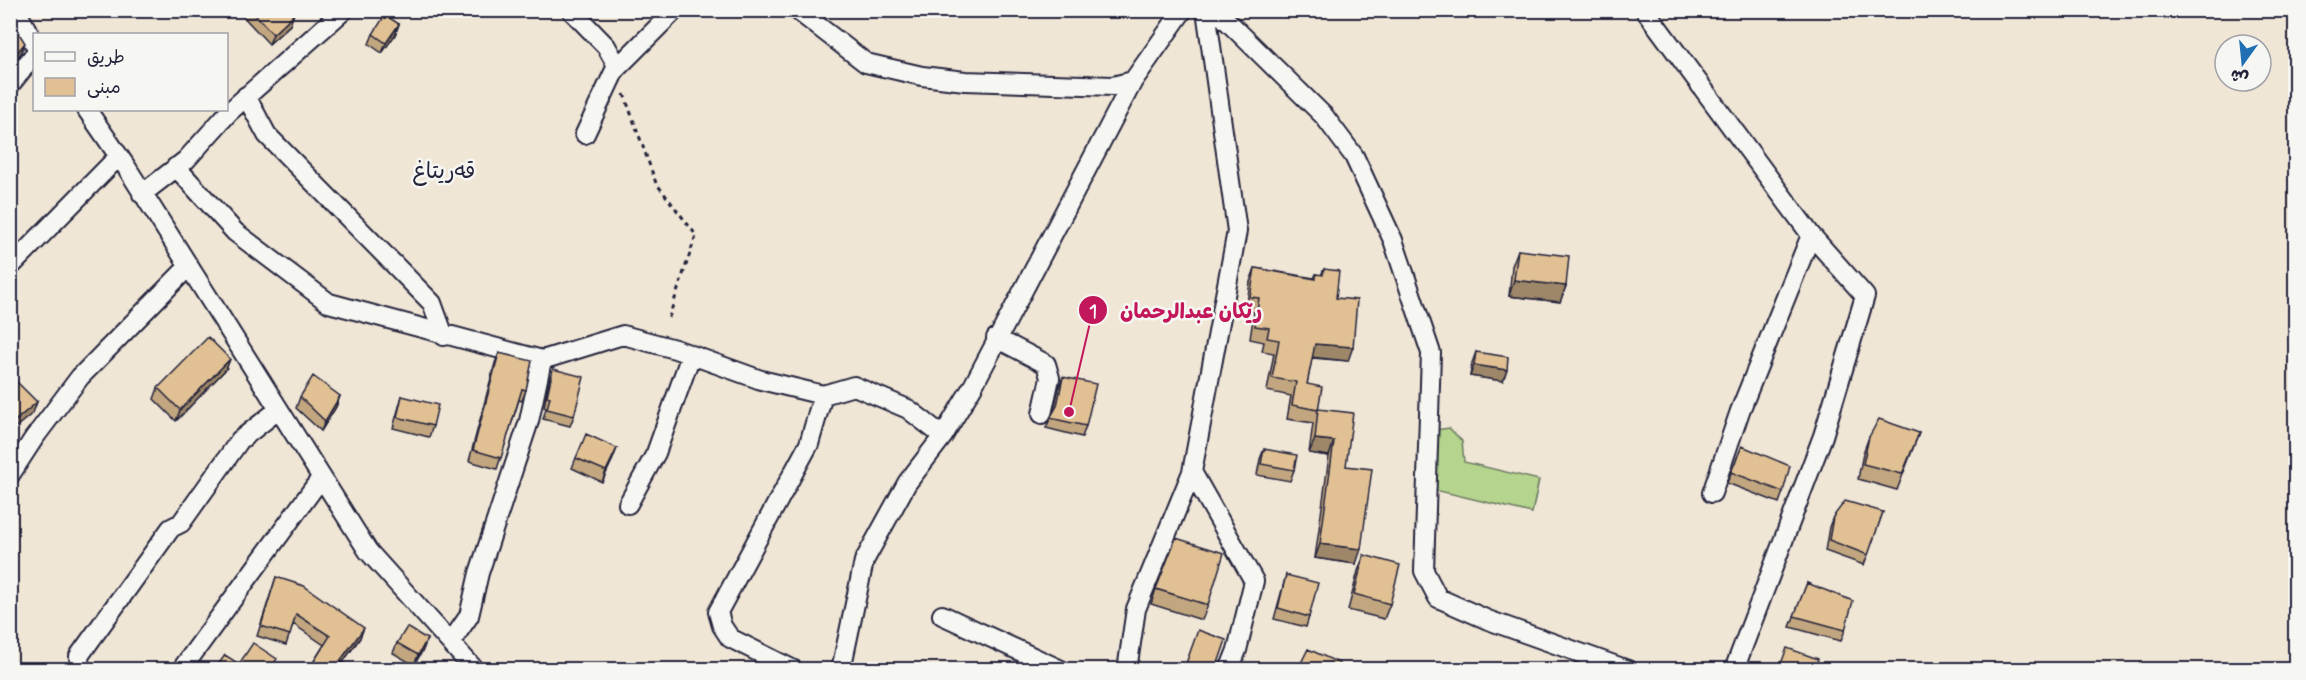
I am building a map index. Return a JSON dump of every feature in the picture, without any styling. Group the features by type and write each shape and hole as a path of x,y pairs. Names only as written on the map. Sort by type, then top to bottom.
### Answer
{"street":[{"path":"16,10 33,41"},
{"path":"142,194 176,167 246,96 344,10"},
{"path":"571,10 606,46 616,69"},
{"path":"585,134 616,69 675,10"},
{"path":"797,10 866,63 922,76 964,81 1113,86 1133,81"},
{"path":"841,669 864,561 907,483 943,436 1133,81 1184,10"},
{"path":"1127,669 1136,609 1192,472 1237,231 1206,10"},
{"path":"1216,10 1324,116 1354,156 1393,240 1431,353 1424,571 1438,598 1488,620 1628,669"},
{"path":"1645,10 1811,235 1865,296 1823,436 1734,669"},
{"path":"10,85 33,56"},
{"path":"246,96 267,135 432,303 444,336"},
{"path":"88,111 119,156 368,551 476,669"},
{"path":"10,267 119,156"},
{"path":"176,167 235,232 329,303 444,336 542,360 623,335 691,355 761,380 823,395 854,386 908,409 943,436"},
{"path":"1712,493 1740,411 1811,235"},
{"path":"10,475 34,438 80,377 188,267"},
{"path":"996,338 1046,364 1050,378 1042,414"},
{"path":"628,504 656,453 691,355"},
{"path":"451,642 469,616 478,573 529,421 542,360"},
{"path":"794,669 730,638 722,626 718,612 809,444 823,395"},
{"path":"80,669 79,656 171,528 181,523 240,441 278,410"},
{"path":"1192,472 1254,581 1237,650 1229,669"},
{"path":"181,669 321,478"},
{"path":"942,615 1061,669"}],"path":[{"path":"616,69 656,183 696,235 668,320"}],"green space":[{"path":"1449,428 1462,441 1464,462 1539,480 1532,513 1435,490 1436,430"}],"building":[{"path":"251,10 290,10 294,14 273,34"},
{"path":"385,15 399,24 386,43 373,34"},
{"path":"10,19 25,43 10,61"},
{"path":"1518,250 1569,256 1566,286 1514,280"},
{"path":"1255,268 1316,279 1316,274 1323,275 1324,269 1339,271 1336,298 1357,300 1353,347 1315,344 1307,384 1322,387 1318,410 1292,405 1296,382 1272,378 1279,340 1267,338 1269,328 1255,326 1259,298 1250,297"},
{"path":"208,337 230,359 180,410 158,388"},
{"path":"1476,352 1508,357 1507,370 1474,365"},
{"path":"499,353 532,361 526,390 522,389 501,458 473,450"},
{"path":"553,369 584,377 574,416 547,409 550,397 547,396"},
{"path":"10,375 37,402 10,425"},
{"path":"313,376 340,396 325,421 300,397"},
{"path":"1063,377 1096,384 1086,426 1050,418 1057,406"},
{"path":"402,396 438,405 433,426 397,417"},
{"path":"1318,409 1353,413 1346,466 1372,469 1361,549 1320,544 1334,441 1315,439"},
{"path":"1879,419 1919,433 1902,474 1863,464 1869,437"},
{"path":"586,434 617,448 606,471 576,458"},
{"path":"1742,446 1790,466 1783,492 1731,472"},
{"path":"1264,449 1297,455 1294,470 1261,464"},
{"path":"1845,501 1883,512 1868,555 1829,540 1833,517"},
{"path":"1176,538 1224,553 1208,605 1156,589"},
{"path":"1364,555 1400,565 1390,604 1354,594"},
{"path":"1286,575 1318,583 1309,617 1278,608"},
{"path":"276,577 304,586 364,628 340,661 354,669 309,669 330,636 296,614 290,635 261,626"},
{"path":"1807,583 1853,601 1845,630 1794,616"},
{"path":"407,627 427,639 418,655 397,643"},
{"path":"1198,630 1226,640 1216,669 1184,669"},
{"path":"253,643 277,659 270,669 215,669 225,655 239,664"},
{"path":"1787,648 1818,659 1815,669 1779,669"},
{"path":"1308,649 1339,663 1336,669 1298,669"},
{"path":"1571,666 1587,669 1570,669"}],"place":[{"name":"رێكان عبدالرحمان","path":"1069,412"}],"district":[{"name":"قەریتاغ","path":"444,170"}]}
